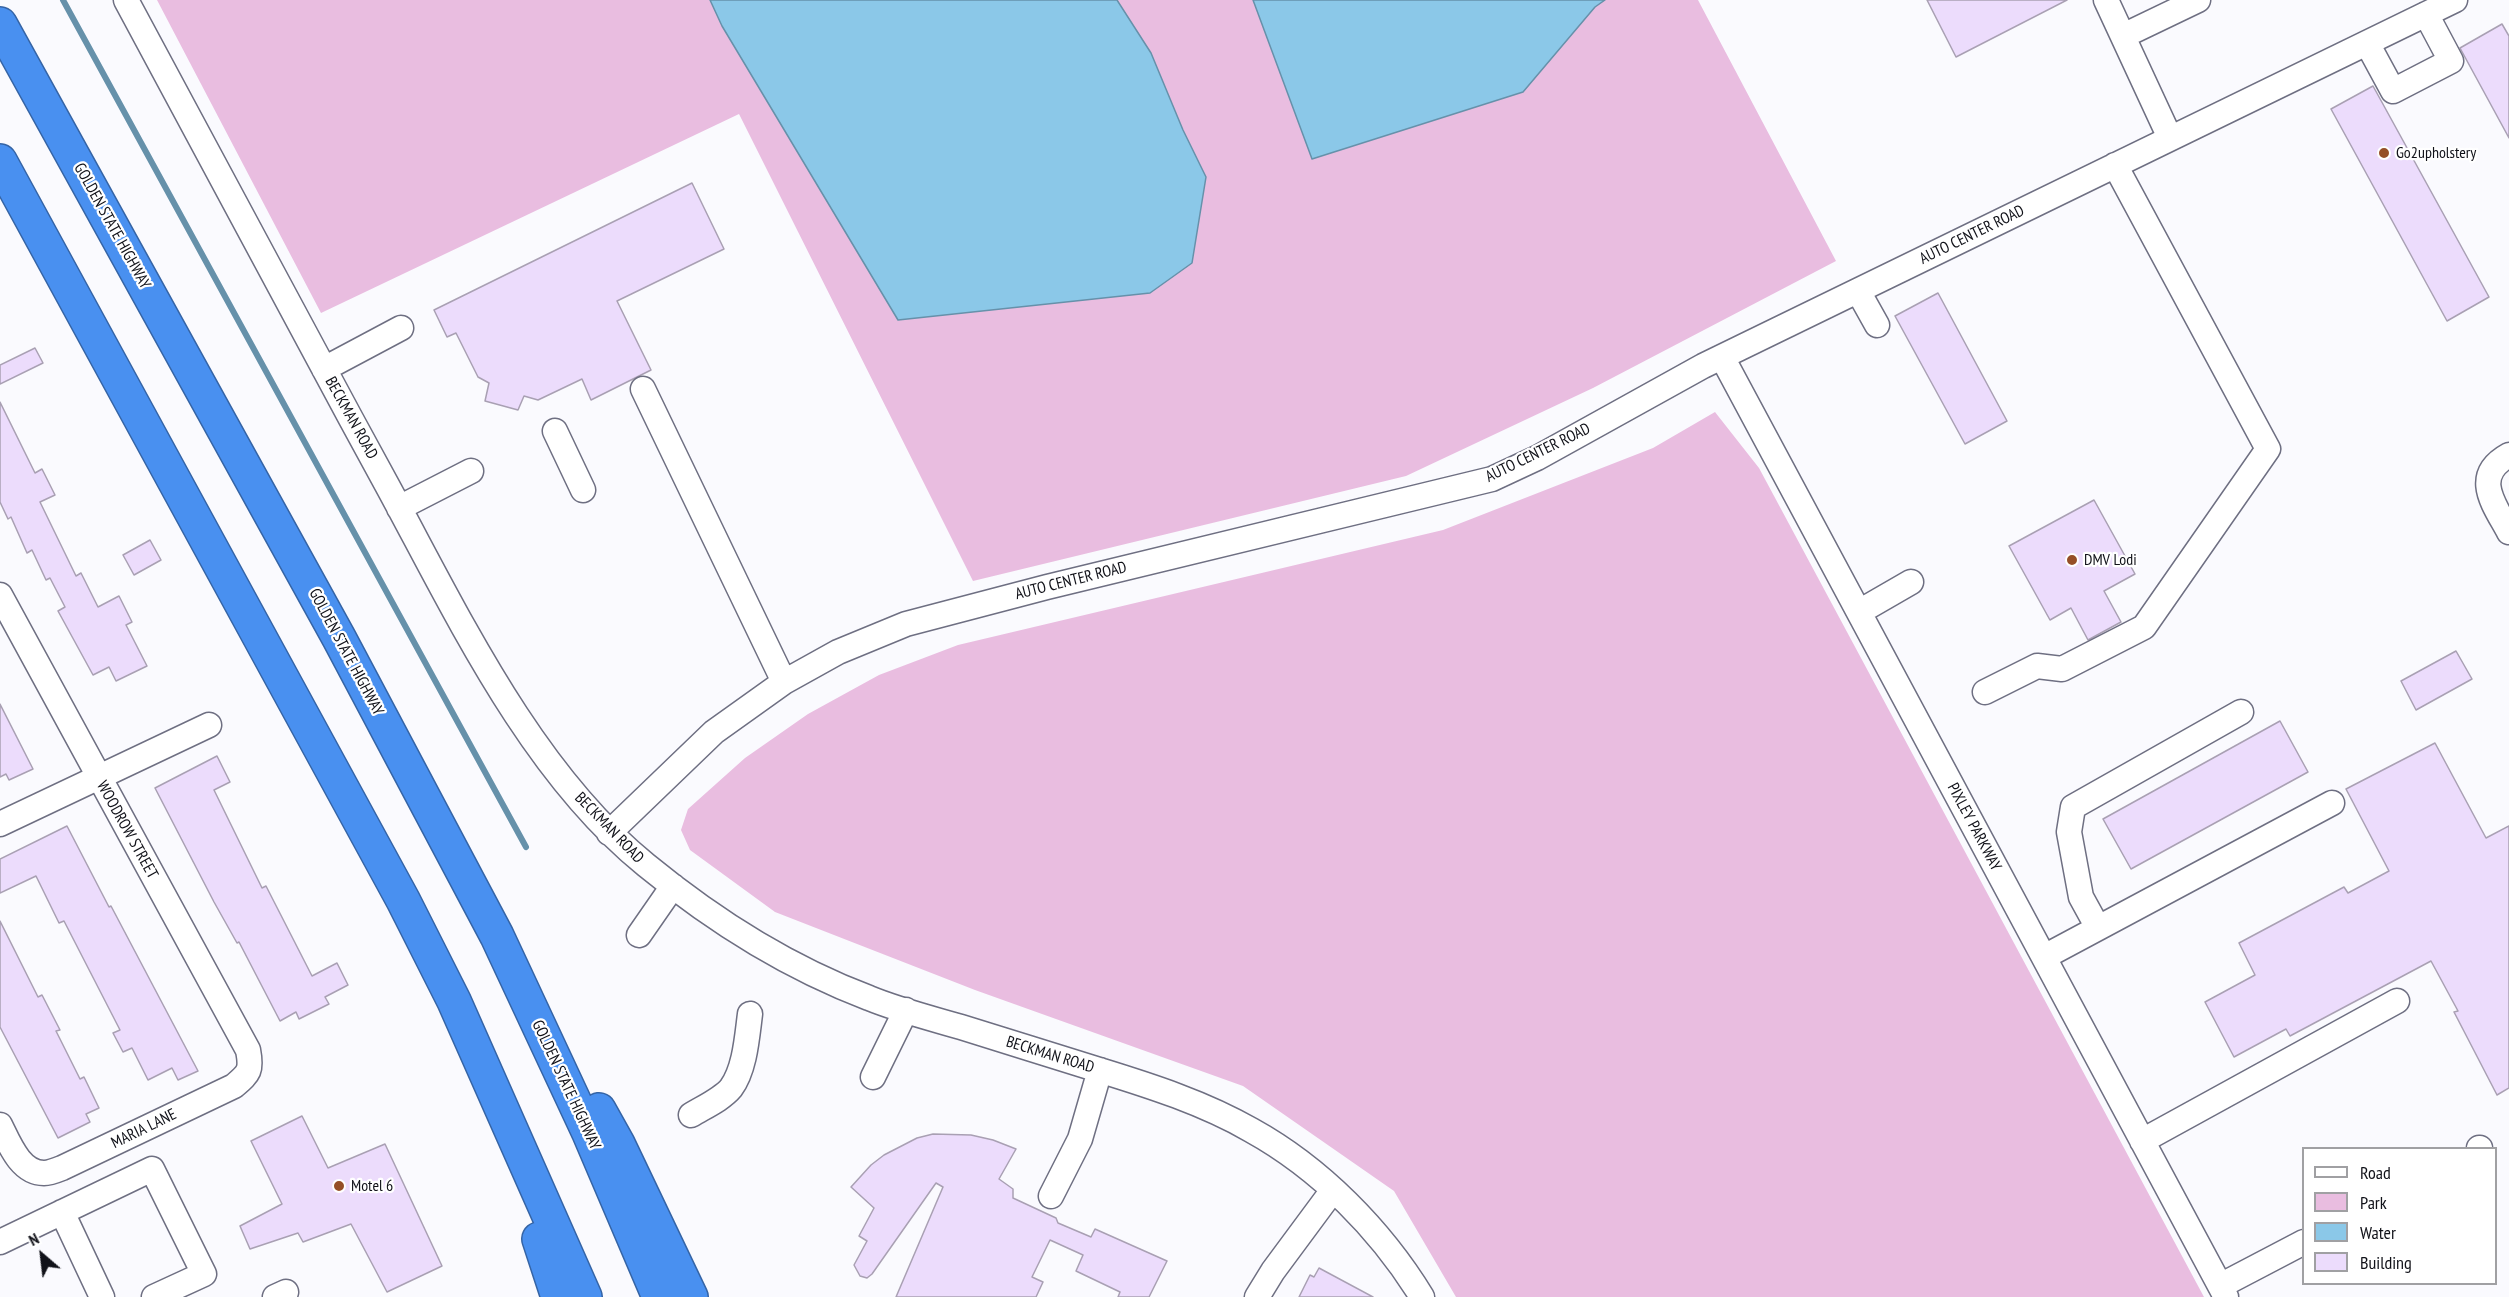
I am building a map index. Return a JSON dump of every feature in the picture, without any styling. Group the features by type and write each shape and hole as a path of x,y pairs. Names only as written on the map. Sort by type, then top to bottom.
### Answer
{"highway":[{"name":"GOLDEN STATE HIGHWAY","path":"0,24 339,638 497,936 589,1133 659,1297"},
{"path":"0,161 403,900 454,1001 585,1297"},
{"path":"497,936 618,1144 691,1297"},
{"path":"484,1072 558,1297"}],"street":[{"name":"BECKMAN ROAD","path":"126,0 399,508 483,659 520,719 557,771 609,833 673,886 753,943 816,976 872,1000 1161,1089 1249,1128 1288,1152 1333,1190 1394,1254 1422,1297"},
{"path":"2106,0 2170,138"},
{"path":"2123,36 2198,0"},
{"name":"AUTO CENTER ROAD","path":"609,833 714,732 784,682 838,652 906,624 1047,587 1492,479 1537,458 1722,357 2454,0"},
{"path":"2367,43 2393,91 2451,61 2426,14"},
{"path":"1985,692 2037,666 2062,669 2144,627 2268,449 2115,165"},
{"path":"1858,291 1877,325"},
{"path":"324,369 401,328"},
{"name":"PIXLEY PARKWAY","path":"1722,357 2223,1292"},
{"path":"643,388 784,682"},
{"path":"555,431 583,490"},
{"path":"2509,455 2495,463 2488,482 2488,494 2509,532"},
{"path":"399,508 471,471"},
{"path":"1859,612 1911,582"},
{"name":"WOODROW STREET","path":"0,595 248,1050 251,1066"},
{"path":"2098,928 2081,897 2069,832 2073,807 2241,712"},
{"path":"0,824 209,724"},
{"path":"2044,957 2332,803"},
{"path":"639,935 673,886"},
{"path":"2142,1141 2397,1001"},
{"path":"873,1077 906,1010"},
{"path":"691,1115 729,1090 735,1081 744,1054 750,1014"},
{"name":"MARIA LANE","path":"2,1135 17,1157 28,1168 44,1173 63,1168 234,1086 247,1075 251,1066"},
{"path":"1051,1196 1080,1140 1101,1070"},
{"path":"0,1242 152,1169 204,1274 154,1297"},
{"path":"1257,1297 1273,1271 1333,1190"},
{"path":"62,1212 102,1297"},
{"path":"2223,1292 2302,1243"}],"green space":[{"path":"157,0 1698,0 1836,261 1593,388 1406,476 973,581 739,114 321,313"},
{"path":"1715,412 1759,468 2204,1297 1456,1297 1394,1191 1243,1086 975,990 775,912 690,850 681,830 688,809 745,758 808,714 879,675 958,645 1443,530 1653,448"}],"water":[{"path":"710,0 1117,0 1151,53 1183,130 1206,177 1192,263 1150,293 898,320 722,26"},
{"path":"1253,0 1605,0 1595,7 1523,92 1312,159"}],"building":[{"path":"1927,0 2067,0 1956,57"},
{"path":"2502,24 2509,36 2509,138 2460,48"},
{"path":"2373,86 2489,297 2447,321 2331,109"},
{"path":"692,183 724,249 617,301 651,370 591,400 582,379 538,400 524,396 518,410 485,401 489,383 478,377 456,333 447,337 434,310"},
{"path":"1938,293 2007,421 1965,444 1895,316"},
{"path":"35,348 43,363 0,384 0,365"},
{"path":"0,402 35,473 42,469 55,495 40,502 76,576 81,573 98,607 119,596 132,622 126,625 147,666 116,681 109,667 93,675 58,611 65,607 50,578 46,580 32,550 27,553 11,517 8,519 0,502"},
{"name":"DMV Lodi","path":"2094,500 2135,574 2104,591 2121,622 2088,640 2071,608 2050,620 2009,546"},
{"path":"150,540 161,560 134,575 123,555"},
{"path":"2456,651 2472,679 2416,710 2401,681"},
{"path":"0,704 33,769 9,780 6,774 0,777"},
{"path":"2280,721 2308,772 2131,869 2103,819"},
{"path":"2435,743 2486,838 2509,826 2509,1088 2497,1095 2454,1012 2458,1011 2431,961 2290,1036 2286,1029 2234,1057 2205,1002 2255,975 2239,943 2344,887 2348,893 2389,871 2346,789"},
{"path":"217,756 230,782 214,790 262,888 266,886 312,976 337,963 348,985 325,997 329,1004 299,1019 296,1012 280,1021 239,942 237,943 214,902 155,788"},
{"path":"67,826 198,1071 178,1080 172,1068 148,1080 132,1048 123,1052 113,1033 120,1030 64,921 59,923 36,876 0,893 0,859"},
{"path":"0,921 38,997 42,995 60,1030 56,1031 80,1079 84,1077 99,1108 86,1114 90,1122 58,1138 0,1027"},
{"name":"Motel 6","path":"302,1116 328,1168 385,1144 442,1266 387,1292 351,1224 303,1242 298,1233 250,1249 240,1226 282,1204 251,1141"},
{"path":"933,1134 971,1135 1016,1149 999,1179 1013,1189 1013,1198 1056,1218 1058,1223 1091,1237 1095,1229 1167,1261 1149,1297 1118,1297 1120,1292 1076,1271 1083,1255 1050,1240 1032,1277 1043,1282 1036,1297 896,1297 943,1187 936,1183 872,1274 867,1278 860,1276 854,1265 867,1241 859,1236 874,1208 851,1187 871,1165 884,1155 917,1138"},
{"path":"1319,1268 1373,1297 1299,1297 1310,1275 1314,1277"}],"waterway":[{"path":"63,0 526,847"}],"place":[{"name":"Go2upholstery","path":"2384,153"},
{"name":"DMV Lodi","path":"2072,560"},
{"name":"Motel 6","path":"339,1186"}]}
